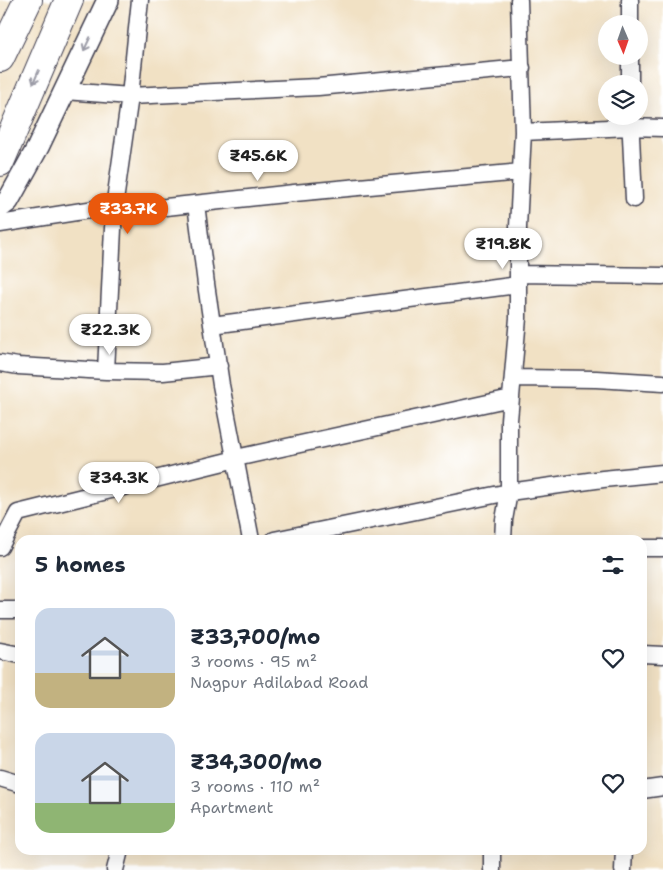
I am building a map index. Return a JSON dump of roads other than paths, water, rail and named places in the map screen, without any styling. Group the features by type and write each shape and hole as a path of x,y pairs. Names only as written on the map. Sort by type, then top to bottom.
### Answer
{"highway":[{"path":"0,58 28,0"},
{"path":"0,162 69,0"}],"street":[{"path":"0,207 8,201 38,147 108,0"},
{"path":"106,371 114,208 130,96 140,0"},
{"path":"503,535 509,492 509,420 518,318 518,227 524,132 519,0"},
{"path":"630,0 630,15"},
{"path":"65,91 130,96 318,87 522,68"},
{"path":"524,132 598,124"},
{"path":"630,125 634,199"},
{"path":"648,125 663,128"},
{"path":"0,224 95,209 166,207 521,172"},
{"path":"196,204 212,325 250,535"},
{"path":"212,325 518,279 663,276"},
{"path":"0,362 18,366 106,371 163,372 219,366"},
{"path":"513,378 596,379 663,383"},
{"path":"0,547 18,513 236,459 511,398"},
{"path":"298,535 509,492 603,478 663,473"},
{"path":"647,548 663,548"},
{"path":"0,610 15,610"},
{"path":"0,651 15,654"},
{"path":"647,654 663,655"},
{"path":"0,778 15,782"},
{"path":"647,789 663,787"},
{"path":"115,870 119,855"},
{"path":"492,855 492,870"},
{"path":"623,870 624,855"}]}
